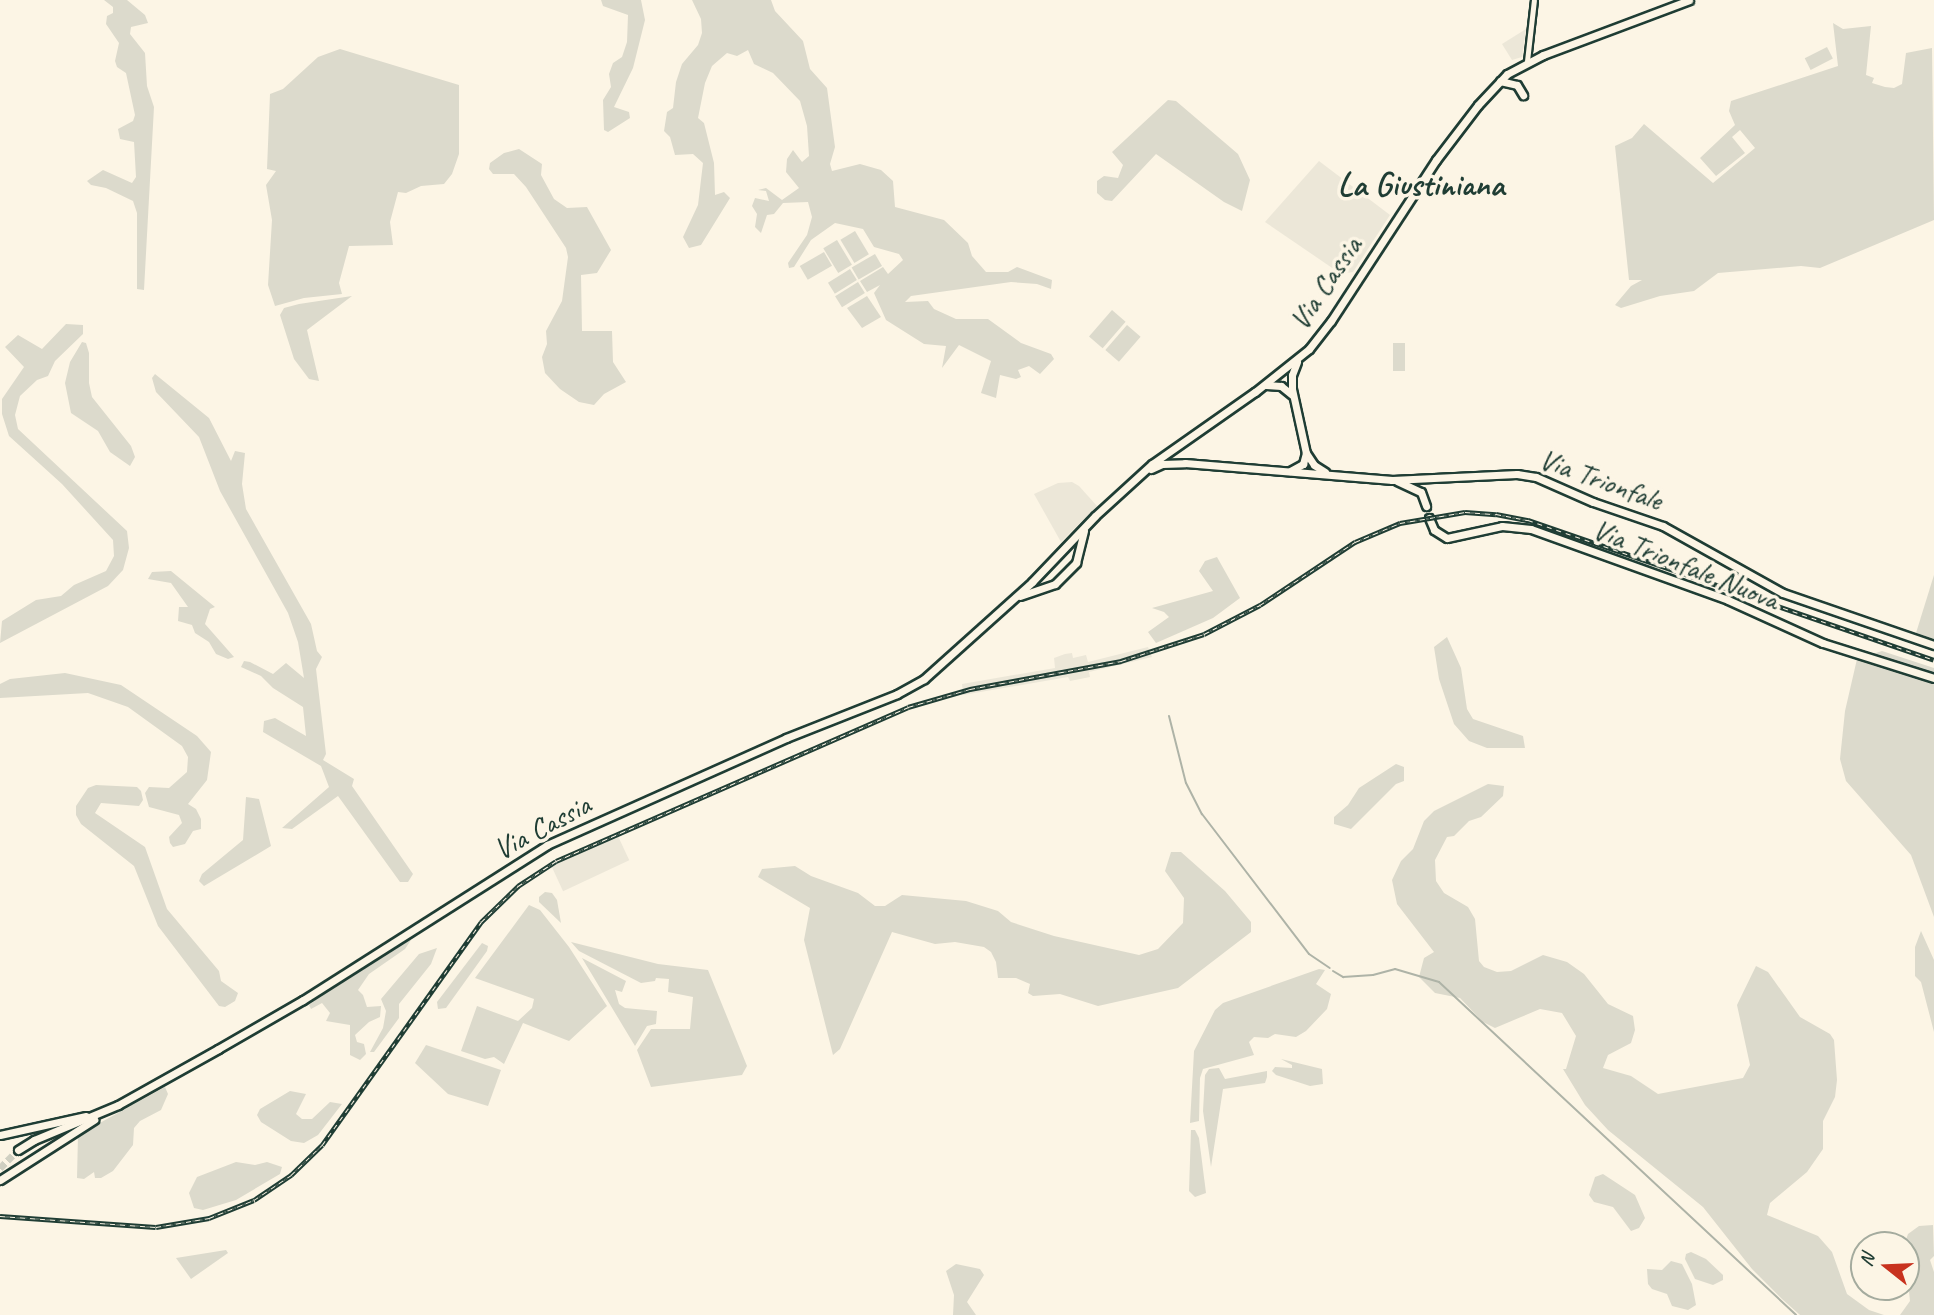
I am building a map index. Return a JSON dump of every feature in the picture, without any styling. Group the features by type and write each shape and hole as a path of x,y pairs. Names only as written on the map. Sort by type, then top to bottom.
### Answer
{"main road":[{"name":"Via Cassia","path":"97,1114 118,1105 305,998 547,845 786,738 912,686 939,667 1040,575 1087,524 1144,472 1173,448 1300,358 1326,328 1443,150 1500,81 1527,61 1689,0"},
{"path":"1500,81 1517,85 1523,95"},
{"path":"1300,358 1292,375 1293,396 1306,453 1314,465 1329,474"},
{"path":"1265,385 1281,386 1293,396"},
{"path":"1289,471 1304,463 1306,453"},
{"name":"Via Trionfale","path":"1144,472 1162,464 1185,463 1392,480 1517,474 1535,477 1593,502 1663,526 1783,593 1934,645"},
{"path":"1392,480 1418,490 1426,503"},
{"name":"Via Trionfale Nuova","path":"1429,518 1434,530 1447,538 1506,525 1531,529 1728,600 1814,640 1934,678"},
{"name":"Via Cassia","path":"1013,599 1050,587 1076,563 1087,524"},
{"path":"1065,549 1071,547 1077,554"},
{"path":"1040,575 1041,583 1050,587"},
{"path":"0,1180 118,1105"},
{"path":"0,1135 97,1114"},
{"path":"18,1150 34,1140 97,1114"}],"street":[{"path":"1527,61 1534,0"},
{"path":"1173,448 1173,457 1185,463"}],"shaded area":[{"path":"104,0 127,0 145,15 148,23 131,27 130,34 145,53 147,86 154,107 144,290 137,289 137,213 133,201 87,181 103,170 132,183 136,177 134,142 120,139 118,129 133,121 135,115 126,73 117,67 115,61 119,43 106,24 107,16 113,13 113,7"},
{"path":"601,0 641,0 645,20 633,68 614,107 629,112 630,118 608,132 604,130 603,100 611,87 609,74 613,63 622,57 627,42 628,15 603,6"},
{"path":"692,0 771,0 775,11 803,41 810,69 827,88 835,147 830,164 832,171 860,164 881,170 893,181 895,207 944,220 968,243 972,256 986,272 1008,272 1017,267 1052,280 1051,289 1037,284 1011,282 911,296 905,302 928,301 934,309 956,319 988,319 1021,343 1051,354 1054,359 1040,374 1029,366 1018,370 1021,377 1016,379 1000,375 996,398 981,393 991,361 959,345 942,368 946,346 924,344 886,320 874,293 880,285 867,292 860,281 883,267 888,274 903,260 899,254 874,247 863,229 835,223 811,240 794,267 789,268 788,263 807,235 812,217 808,202 783,203 774,214 767,215 761,233 755,227 757,214 752,206 755,198 769,201 766,191 758,190 766,188 782,200 799,188 786,172 787,159 793,150 802,162 809,156 807,126 800,101 773,73 754,64 748,50 737,56 727,53 712,66 705,83 698,118 704,123 714,163 715,195 724,192 730,198 701,245 689,248 683,237 698,205 703,163 693,154 675,155 670,137 664,131 667,112 673,108 676,82 682,64 698,45 702,33 701,19"},
{"path":"1833,23 1843,29 1871,26 1866,75 1874,78 1872,83 1885,87 1894,88 1902,84 1906,53 1932,48 1934,220 1820,268 1801,266 1718,273 1694,291 1660,296 1621,308 1615,305 1631,286 1642,280 1629,280 1615,146 1632,138 1644,124 1713,183 1755,148 1740,130 1732,137 1745,153 1716,176 1700,158 1735,125 1729,111 1731,101 1838,66"},
{"path":"1526,29 1522,57 1512,60 1502,44"},
{"path":"1827,47 1833,59 1811,70 1805,58"},
{"path":"340,49 459,85 459,154 452,174 444,184 421,186 406,193 398,192 390,222 393,245 349,246 339,283 342,294 304,298 275,306 268,285 272,220 266,185 276,171 267,169 270,94 283,89 318,57"},
{"path":"1168,100 1176,101 1238,154 1250,180 1242,211 1224,202 1156,154 1112,201 1105,200 1097,193 1097,181 1104,176 1118,178 1123,165 1112,152"},
{"path":"519,149 542,164 541,175 554,199 567,208 587,207 611,250 597,273 581,275 582,331 612,331 613,362 626,382 604,394 594,405 579,402 560,389 545,373 542,357 547,344 546,331 562,301 568,257 566,248 526,187 514,174 493,174 489,169 490,163 504,153"},
{"path":"1319,161 1390,215 1353,272 1341,274 1265,222"},
{"path":"855,231 869,254 854,263 840,240"},
{"path":"837,240 852,265 838,273 823,248"},
{"path":"824,252 832,266 808,280 800,266"},
{"path":"875,254 882,266 859,280 852,268"},
{"path":"850,269 857,280 835,294 828,283"},
{"path":"858,282 865,293 842,307 835,296"},
{"path":"352,296 307,330 319,381 309,379 294,359 280,315 284,308 299,304"},
{"path":"867,296 881,317 862,328 847,308"},
{"path":"1112,310 1126,322 1103,348 1089,336"},
{"path":"66,324 83,325 83,334 55,361 48,376 37,380 20,396 15,415 18,429 127,531 129,548 123,570 108,586 0,643 2,621 36,600 61,596 74,585 106,571 114,556 113,540 62,484 9,436 2,414 2,399 24,367 5,347 18,335 42,349"},
{"path":"1127,325 1141,337 1119,362 1105,350"},
{"path":"82,342 86,343 89,353 92,397 131,446 135,457 130,466 110,452 98,431 71,413 65,383 70,362"},
{"path":"1393,343 1405,343 1405,371 1393,371"},
{"path":"155,374 209,418 231,461 235,451 245,453 242,484 246,509 311,624 317,651 322,657 316,669 326,754 323,760 354,779 352,786 413,874 408,882 400,882 338,796 292,829 282,828 329,787 321,766 263,732 264,721 275,718 306,736 303,707 273,688 261,676 241,667 244,661 250,662 273,674 286,663 304,678 298,642 288,613 220,491 199,437 156,392 152,378"},
{"path":"1072,482 1097,506 1061,542 1034,494 1058,483"},
{"path":"1217,557 1240,598 1213,618 1156,643 1148,632 1169,617 1152,608 1213,591 1199,571 1205,561"},
{"path":"171,571 215,607 210,609 205,624 234,657 228,659 216,654 209,642 195,633 192,625 178,621 179,607 188,607 171,583 148,579 152,572"},
{"path":"1934,575 1934,639 1916,633"},
{"path":"1447,637 1461,668 1467,709 1473,719 1523,736 1525,748 1487,748 1469,741 1454,724 1439,679 1434,647"},
{"path":"1148,647 1152,657 1089,672 1090,677 1070,681 1068,677 963,695 962,684 1055,668 1054,658 1065,654 1072,653 1073,658 1086,655 1088,662"},
{"path":"1882,651 1934,668 1934,917 1911,855 1846,781 1840,759 1845,711 1857,659"},
{"path":"65,673 121,685 197,736 211,752 207,780 188,804 196,809 201,819 201,829 193,831 185,844 173,847 170,843 169,837 182,823 179,815 149,807 145,793 149,787 169,788 187,772 188,757 182,746 128,707 88,693 0,698 0,684 10,679"},
{"path":"1396,764 1404,767 1404,781 1396,784 1351,829 1334,824 1334,817 1348,805 1359,788"},
{"path":"1488,784 1504,786 1503,796 1481,817 1469,821 1454,836 1447,837 1435,860 1436,881 1444,893 1468,907 1475,919 1479,961 1484,967 1497,972 1511,971 1543,955 1567,962 1584,974 1608,1004 1633,1016 1635,1030 1631,1043 1608,1055 1603,1068 1631,1076 1658,1094 1743,1078 1750,1065 1737,1005 1756,966 1768,972 1800,1017 1830,1034 1834,1040 1837,1080 1835,1097 1823,1121 1823,1149 1807,1172 1770,1203 1767,1215 1818,1236 1832,1252 1850,1301 1857,1301 1869,1310 1884,1315 1800,1315 1782,1299 1752,1269 1703,1207 1608,1130 1585,1105 1563,1069 1566,1069 1576,1036 1562,1013 1540,1009 1495,1028 1483,1022 1460,998 1435,993 1419,977 1424,958 1434,952 1397,904 1392,880 1401,861 1413,849 1424,821 1434,811"},
{"path":"96,785 137,787 141,791 143,800 139,806 101,803 95,813 145,847 167,909 219,971 221,981 238,993 235,1001 225,1007 219,1006 158,926 134,866 81,824 76,815 76,806 88,788"},
{"path":"246,797 259,799 271,846 204,886 199,881 202,874 243,840"},
{"path":"617,834 629,860 563,891 551,865"},
{"path":"1171,852 1181,852 1225,891 1251,922 1251,932 1178,988 1098,1006 1060,994 1033,996 1028,993 1030,984 1016,978 998,978 996,962 991,952 984,947 955,942 935,944 892,932 840,1049 833,1055 804,940 810,908 758,877 762,869 795,866 811,876 858,893 875,906 885,906 902,895 966,901 998,911 1011,922 1054,936 1139,955 1158,949 1183,923 1184,898 1165,871"},
{"path":"545,892 552,893 557,900 561,923 539,902 539,897"},
{"path":"529,905 540,910 569,947 607,1006 569,1041 523,1023 504,1064 494,1057 485,1059 461,1051 477,1006 518,1021 532,1008 534,999 475,978"},
{"path":"1921,931 1934,960 1934,1032 1921,982 1915,976 1915,947"},
{"path":"407,937 411,940 405,949 369,974 358,990 367,1007 381,1006 380,1017 369,1022 355,1035 357,1042 364,1044 366,1054 360,1060 350,1055 350,1025 326,1021 330,1013 322,1003 311,1009 309,1005 367,961"},
{"path":"571,942 658,964 708,970 747,1066 742,1075 651,1087 637,1050 651,1029 690,1029 693,997 668,992 669,979 656,978 655,981 641,983 579,951"},
{"path":"482,943 488,946 487,951 446,1008 438,1009 437,1002"},
{"path":"437,948 431,964 399,1004 399,1018 374,1052 370,1052 383,1028 386,1011 381,999 419,954"},
{"path":"582,958 626,981 622,992 615,990 619,1004 625,1008 657,1011 656,1024 647,1026 635,1046"},
{"path":"1319,969 1325,970 1316,984 1331,994 1327,1009 1306,1031 1296,1037 1275,1034 1268,1038 1254,1037 1249,1042 1254,1055 1203,1069 1200,1078 1199,1121 1190,1123 1194,1051 1215,1010 1223,1003"},
{"path":"426,1045 501,1070 488,1106 448,1094 415,1063"},
{"path":"1281,1059 1322,1069 1323,1084 1310,1086 1276,1075 1272,1071 1275,1067 1292,1068 1292,1065"},
{"path":"1219,1068 1225,1079 1267,1071 1267,1077 1265,1083 1223,1089 1211,1167 1203,1111 1205,1075 1209,1069"},
{"path":"165,1087 168,1094 161,1110 140,1121 134,1128 133,1145 113,1171 101,1178 95,1178 94,1172 84,1179 77,1178 78,1135"},
{"path":"290,1091 306,1094 296,1114 302,1119 312,1119 330,1102 342,1104 318,1135 304,1143 291,1141 261,1122 257,1115 260,1109"},
{"path":"1191,1130 1195,1130 1199,1138 1206,1193 1195,1197 1189,1191"},
{"path":"236,1162 255,1165 267,1162 282,1167 280,1174 236,1200 203,1210 194,1208 189,1193 197,1177"},
{"path":"1603,1174 1635,1195 1645,1218 1639,1228 1631,1231 1613,1207 1594,1202 1589,1195 1595,1177"},
{"path":"1933,1225 1934,1256 1930,1260 1934,1272 1934,1315 1900,1315 1910,1301 1920,1301 1920,1231 1912,1231 1919,1226"},
{"path":"226,1250 228,1253 191,1279 176,1258"},
{"path":"1691,1252 1706,1259 1723,1275 1723,1280 1713,1285 1695,1279 1685,1259 1686,1254"},
{"path":"1671,1261 1682,1264 1692,1284 1696,1305 1688,1310 1672,1306 1667,1294 1652,1289 1648,1284 1647,1269 1662,1270"},
{"path":"956,1264 980,1269 984,1275 967,1302 976,1315 953,1315 954,1295 946,1271"}],"waterway":[{"path":"1169,716 1186,783 1202,814 1309,954 1330,968"},
{"path":"1333,971 1343,977 1373,975 1395,969 1439,982 1796,1315"}],"tunnel":[{"path":"0,1168 18,1150"}],"railway":[{"path":"0,1216 156,1227 209,1218 254,1200 291,1175 322,1145 481,922 518,886 556,861 908,707 970,689 1121,661 1204,634 1260,605 1355,542 1400,523 1465,512 1528,520 1934,660"}],"district":[{"name":"La Giustiniana","path":"1421,185"}]}
